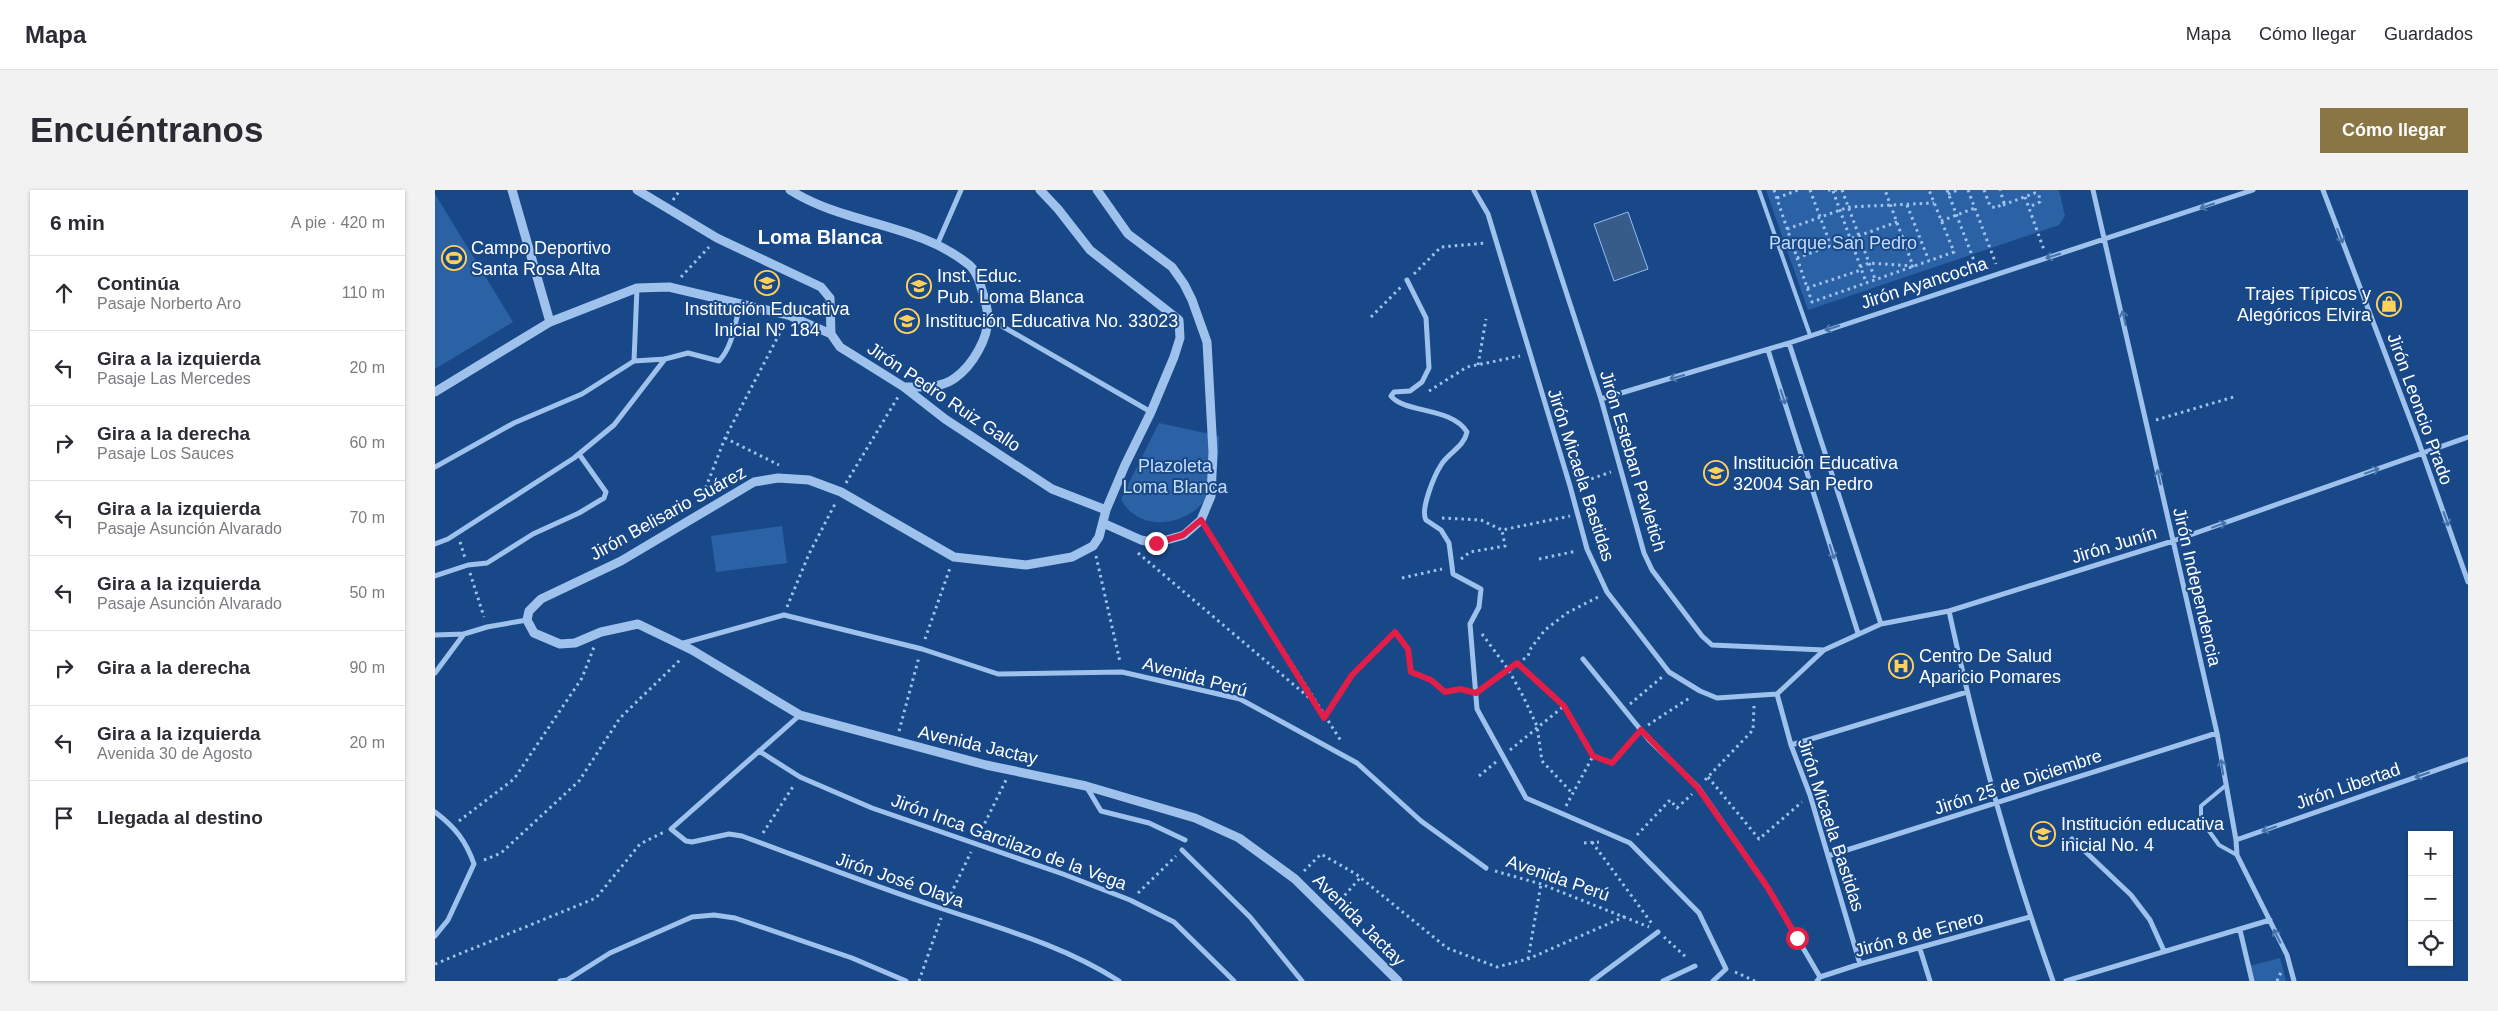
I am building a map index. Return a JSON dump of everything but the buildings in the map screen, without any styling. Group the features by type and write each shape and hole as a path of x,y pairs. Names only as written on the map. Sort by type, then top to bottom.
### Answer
{"street":[{"path":"512,190 549,322"},
{"path":"637,190 717,238 821,287 830,298 831,334"},
{"path":"790,190 827,209 883,225 937,244 971,265 979,282 988,318 983,340 971,363 954,379 937,386 904,388"},
{"path":"937,244 961,190"},
{"path":"1040,190 1058,208 1090,250 1179,320 1180,338 1151,412 1125,465 1106,510 1099,537 1093,546"},
{"path":"1097,190 1128,234 1172,267 1184,284 1207,342 1207,371 1213,452 1211,496 1201,520 1183,535 1156,543 1141,540 1103,523"},
{"name":"Jirón Micaela Bastidas","path":"1474,190 1487,214 1528,354 1570,486 1587,549 1607,592 1669,672 1700,691 1717,698 1777,694 1791,745 1810,795 1860,964"},
{"name":"Jirón Esteban Pavletich","path":"1533,190 1601,399 1644,552 1652,570 1702,636 1712,645 1823,650"},
{"name":"Jirón Independencia","path":"2093,190 2106,240 2217,733 2237,854 2287,955 2294,981"},
{"name":"Jirón Ayancocha","path":"1601,399 1768,350 2253,190"},
{"name":"Jirón Leoncio Prado","path":"2323,190 2422,453 2468,582"},
{"path":"1407,280 1425,318 1429,368 1422,382 1410,391 1394,392 1391,396 1398,401 1446,416 1460,424 1467,432 1465,439 1441,465 1423,509 1424,516 1429,524 1441,530 1449,543 1453,574 1481,589 1479,608 1470,624 1477,709 1526,798 1630,843 1699,913 1726,969 1713,981"},
{"name":"Jirón Pedro Ruiz Gallo","path":"435,392 549,322 637,288 669,287 788,315 831,334 841,347 904,388 945,420 1052,489 1106,510"},
{"path":"634,362 637,288"},
{"path":"435,467 513,423 582,394 634,362 665,359 688,353 719,361 725,354 731,340 740,304"},
{"path":"988,318 1151,412"},
{"path":"1789,343 1881,624"},
{"path":"1768,350 1858,633"},
{"path":"435,544 579,454 614,425 665,359"},
{"name":"Jirón Junín","path":"1823,650 1881,624 1949,611 2173,541 2468,437"},
{"path":"435,576 467,565 487,563 533,534 579,513 604,498 606,492 579,454"},
{"name":"Jirón Belisario Suárez","path":"527,620 529,611 541,599 621,561 695,515 754,482 778,478 809,480 841,492 954,558 1027,565 1073,557 1093,546"},
{"path":"1949,611 1967,692 2030,917 2053,981"},
{"name":"Avenida Perú","path":"680,644 783,615 922,649 998,674 1122,672 1240,700 1357,763 1421,821 1486,868"},
{"path":"435,635 464,634 487,627 527,620"},
{"name":"Avenida Jactay","path":"527,620 533,633 560,644 575,643 601,632 638,624 691,650 800,714 895,742 986,765 1086,786 1195,818 1239,838 1295,879 1398,981"},
{"path":"435,674 464,634"},
{"path":"1777,694 1823,650"},
{"path":"1583,659 1641,730 1698,788 1768,888 1819,979"},
{"path":"1791,745 1967,692"},
{"path":"671,829 800,714"},
{"name":"Jirón 25 de Diciembre","path":"1828,856 2217,733"},
{"name":"Jirón Inca Garcilazo de la Vega","path":"759,751 800,776 872,808 1063,874 1130,900 1174,922 1234,981"},
{"name":"Jirón Libertad","path":"2236,840 2468,759"},
{"path":"1086,786 1101,811 1149,823 1185,840"},
{"path":"435,812 453,826 467,845 474,864 449,920 435,936"},
{"name":"Jirón José Olaya","path":"671,829 686,841 692,842 729,834 758,842 817,866 1045,943 1091,963 1119,981"},
{"path":"2072,839 2131,895 2149,920 2164,951"},
{"path":"1182,850 1250,917 1302,981"},
{"path":"560,981 567,980 610,953 692,917 713,915 735,918 825,948 906,981"},
{"name":"Jirón 8 de Enero","path":"1819,979 1860,964 1921,949 2030,917"},
{"path":"2066,981 2270,920"},
{"path":"2240,930 2252,981"},
{"path":"1592,981 1658,932"},
{"path":"1921,949 1930,981"},
{"path":"1663,981 1695,966"}],"lane":[{"path":"1759,190 1810,335"},
{"path":"2201,818 2201,806 2225,786"},
{"path":"2209,830 2219,845 2237,854"}],"path":[{"path":"1774,190 1812,302 1954,252 1929,190"},
{"path":"1777,198 1798,190"},
{"path":"1811,190 1831,246"},
{"path":"1828,190 1838,190"},
{"path":"1842,190 1875,279"},
{"path":"1885,190 1913,266"},
{"path":"1958,190 1947,192 1980,279"},
{"path":"1968,190 2000,273"},
{"path":"1984,190 1990,206 1996,208 2038,194 2041,198 2039,203 2029,207"},
{"path":"2000,190 2004,200 2003,205"},
{"path":"1833,191 1866,282"},
{"path":"2025,197 2047,258"},
{"path":"1787,229 1849,207 1934,203"},
{"path":"1907,205 1929,260"},
{"path":"1941,221 1975,208"},
{"path":"1797,258 1897,222"},
{"path":"669,287 676,283 717,238"},
{"path":"1371,317 1441,247 1495,242"},
{"path":"1807,288 1861,268 1869,263 1913,266"},
{"path":"695,515 725,438 788,315"},
{"path":"1478,365 1486,319"},
{"path":"1427,392 1467,367 1528,354"},
{"path":"2147,422 2237,396"},
{"path":"725,438 784,467"},
{"path":"1570,486 1621,468"},
{"path":"1424,516 1481,520 1501,530 1577,515"},
{"path":"1201,520 1324,718 1357,763"},
{"path":"457,532 487,627"},
{"path":"1093,546 1122,672"},
{"path":"1133,548 1315,703"},
{"path":"1539,559 1587,549"},
{"path":"895,742 922,649 954,558"},
{"path":"1324,718 1352,675 1395,632 1408,649 1411,672 1431,680 1445,692 1460,689 1476,693 1528,656 1531,648 1545,630 1567,613 1607,592"},
{"path":"453,826 514,779 582,678 601,632"},
{"path":"1482,634 1509,669 1537,726 1542,761 1573,794"},
{"path":"474,864 501,853 579,781 620,718 691,650"},
{"path":"1517,663 1564,706 1593,756 1612,763 1641,730 1700,691"},
{"path":"1624,709 1669,672"},
{"path":"1479,776 1537,726 1564,706"},
{"path":"1561,813 1593,756"},
{"path":"758,842 800,776"},
{"path":"1708,777 1759,840 1810,795"},
{"path":"435,964 596,898 640,844 671,829"},
{"path":"1591,841 1658,932"},
{"path":"1130,900 1182,850"},
{"path":"1295,879 1321,854 1361,878 1447,948 1497,967 1528,959 1626,916"},
{"name":"Avenida Perú","path":"1486,868 1541,884 1626,916 1658,932 1695,966"},
{"path":"1330,912 1361,878"},
{"path":"1528,959 1541,884"},
{"path":"919,981 944,909"},
{"path":"1726,969 1755,981"}],"green space":[{"name":"Parque San Pedro","path":"1766,190 2059,190 2065,216 2059,225 1808,310"},
{"name":"Campo Deportivo Santa Rosa Alta","path":"435,194 513,322 435,369"},
{"name":"Plazoleta Loma Blanca","path":"1159,423 1219,436 1217,472 1210,493 1202,504 1191,513 1179,519 1166,522 1152,522 1140,518 1129,510 1121,499"},
{"path":"782,526 787,563 716,572 711,536"},
{"path":"2280,958 2286,981 2252,981 2249,966"}],"shaded area":[{"path":"1628,212 1648,269 1614,281 1594,224"}],"place":[{"name":"Campo Deportivo Santa Rosa Alta","path":"454,258"},
{"name":"Institución Educativa Inicial Nº 184","path":"767,283"},
{"name":"Inst. Educ. Pub. Loma Blanca","path":"919,286"},
{"name":"Trajes Típicos y Alegóricos Elvira","path":"2389,304"},
{"name":"Institución Educativa No. 33023","path":"907,321"},
{"name":"Institución Educativa 32004 San Pedro","path":"1716,473"},
{"name":"Centro De Salud Aparicio Pomares","path":"1901,666"},
{"name":"Institución educativa inicial No. 4","path":"2043,834"}],"district":[{"name":"Loma Blanca","path":"820,237"}],"route":[{"path":"1156,543 1183,535 1201,520 1324,718 1352,675 1395,632 1408,649 1411,672 1431,680 1445,692 1460,689 1476,693 1517,663 1564,706 1593,756 1612,763 1641,730 1698,788 1768,888 1797,938"}]}
